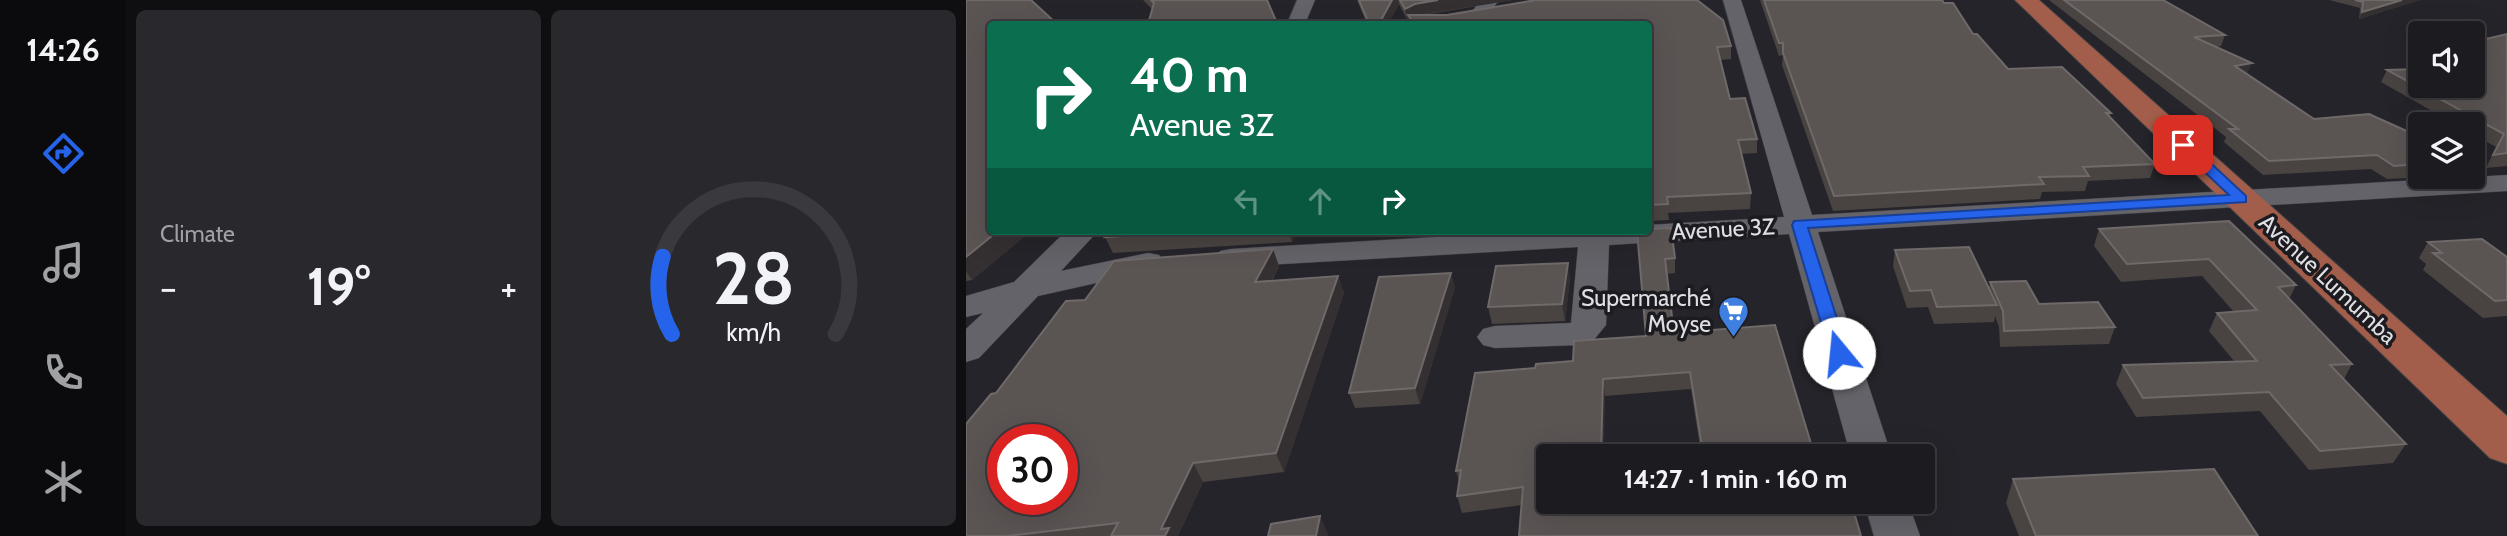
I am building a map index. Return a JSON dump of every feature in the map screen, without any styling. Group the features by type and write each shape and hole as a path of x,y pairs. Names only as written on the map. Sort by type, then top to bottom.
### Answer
{"main road":[{"name":"Avenue Lumumba","path":"2026,0 2507,445"}],"street":[{"path":"1297,21 1306,0"},
{"path":"1732,0 1868,444"},
{"path":"1456,18 1490,8"},
{"name":"Avenue 3Z","path":"1652,233 2507,183"},
{"path":"966,351 1079,235"},
{"name":"Avenue 3Z","path":"966,307 1025,289 1135,263 1613,235"},
{"path":"1495,337 1580,334 1589,325 1594,236"},
{"path":"1890,514 1897,536"}],"building":[{"path":"966,0 1031,0 1054,21 987,21 987,235 993,235 966,257"},
{"path":"1151,0 1267,0 1276,21 1149,21 1154,3"},
{"path":"1359,0 1392,0 1381,21 1368,21"},
{"path":"1400,0 1438,0 1415,4 1405,9"},
{"path":"1536,0 1697,0 1723,20 1731,46 1717,47 1730,99 1745,98 1757,139 1738,140 1751,193 1667,197 1668,204 1652,205 1652,21 1412,21 1408,15 1447,15"},
{"path":"1764,0 1942,0 1944,3 1953,3 1973,34 1977,34 2008,69 2062,67 2111,113 2106,113 2155,164 2083,167 2089,176 2039,177 2044,184 1834,196 1783,53 1783,43 1779,43"},
{"path":"2064,0 2163,0 2225,35 2194,37 2252,63 2235,66 2314,119 2369,114 2408,132 2408,165 2394,166 2377,155 2269,161 2229,129 2238,129"},
{"path":"2355,0 2402,0 2362,12 2363,2"},
{"path":"2507,34 2507,153 2493,155 2504,134 2485,124 2485,112 2464,112 2438,98 2485,98 2485,39"},
{"path":"2408,69 2408,81 2387,70"},
{"path":"2229,221 2296,285 2278,287 2352,364 2330,365 2406,444 2320,451 2269,392 2143,398 2123,365 2257,361 2217,313 2257,310 2209,259 2127,264 2099,229"},
{"path":"1671,228 1675,258 1665,259 1674,333 1775,325 1811,444 1702,444 1690,372 1603,379 1601,444 1536,444 1536,514 1855,514 1861,536 1519,536 1523,487 1457,496 1461,470 1456,471 1475,373 1535,368 1536,364 1573,361 1574,341 1646,336 1637,235 1652,235 1652,229"},
{"path":"1107,235 1139,235 1105,237"},
{"path":"2482,239 2507,257 2507,300 2495,301 2433,253 2442,253 2428,242"},
{"path":"1969,247 1997,305 1937,307 1931,290 1910,291 1895,250"},
{"path":"1273,249 1255,282 1338,276 1276,453 1193,463 1161,529 1169,528 1165,536 1111,536 1118,523 1007,536 966,536 966,424 991,394 996,393 1066,301 1085,300 1114,261"},
{"path":"1568,263 1562,304 1488,307 1496,266"},
{"path":"1451,273 1415,388 1349,393 1379,277"},
{"path":"2026,281 2039,304 2098,302 2115,327 2004,331 2003,311 1990,282"},
{"path":"2214,469 2258,536 2036,536 2013,479"},
{"path":"1320,516 1316,536 1268,536 1271,524"}],"place":[{"name":"Supermarché Moyse","path":"1734,338"}],"route":[{"path":"1839,353 1799,225 2241,199 2183,145"}]}
